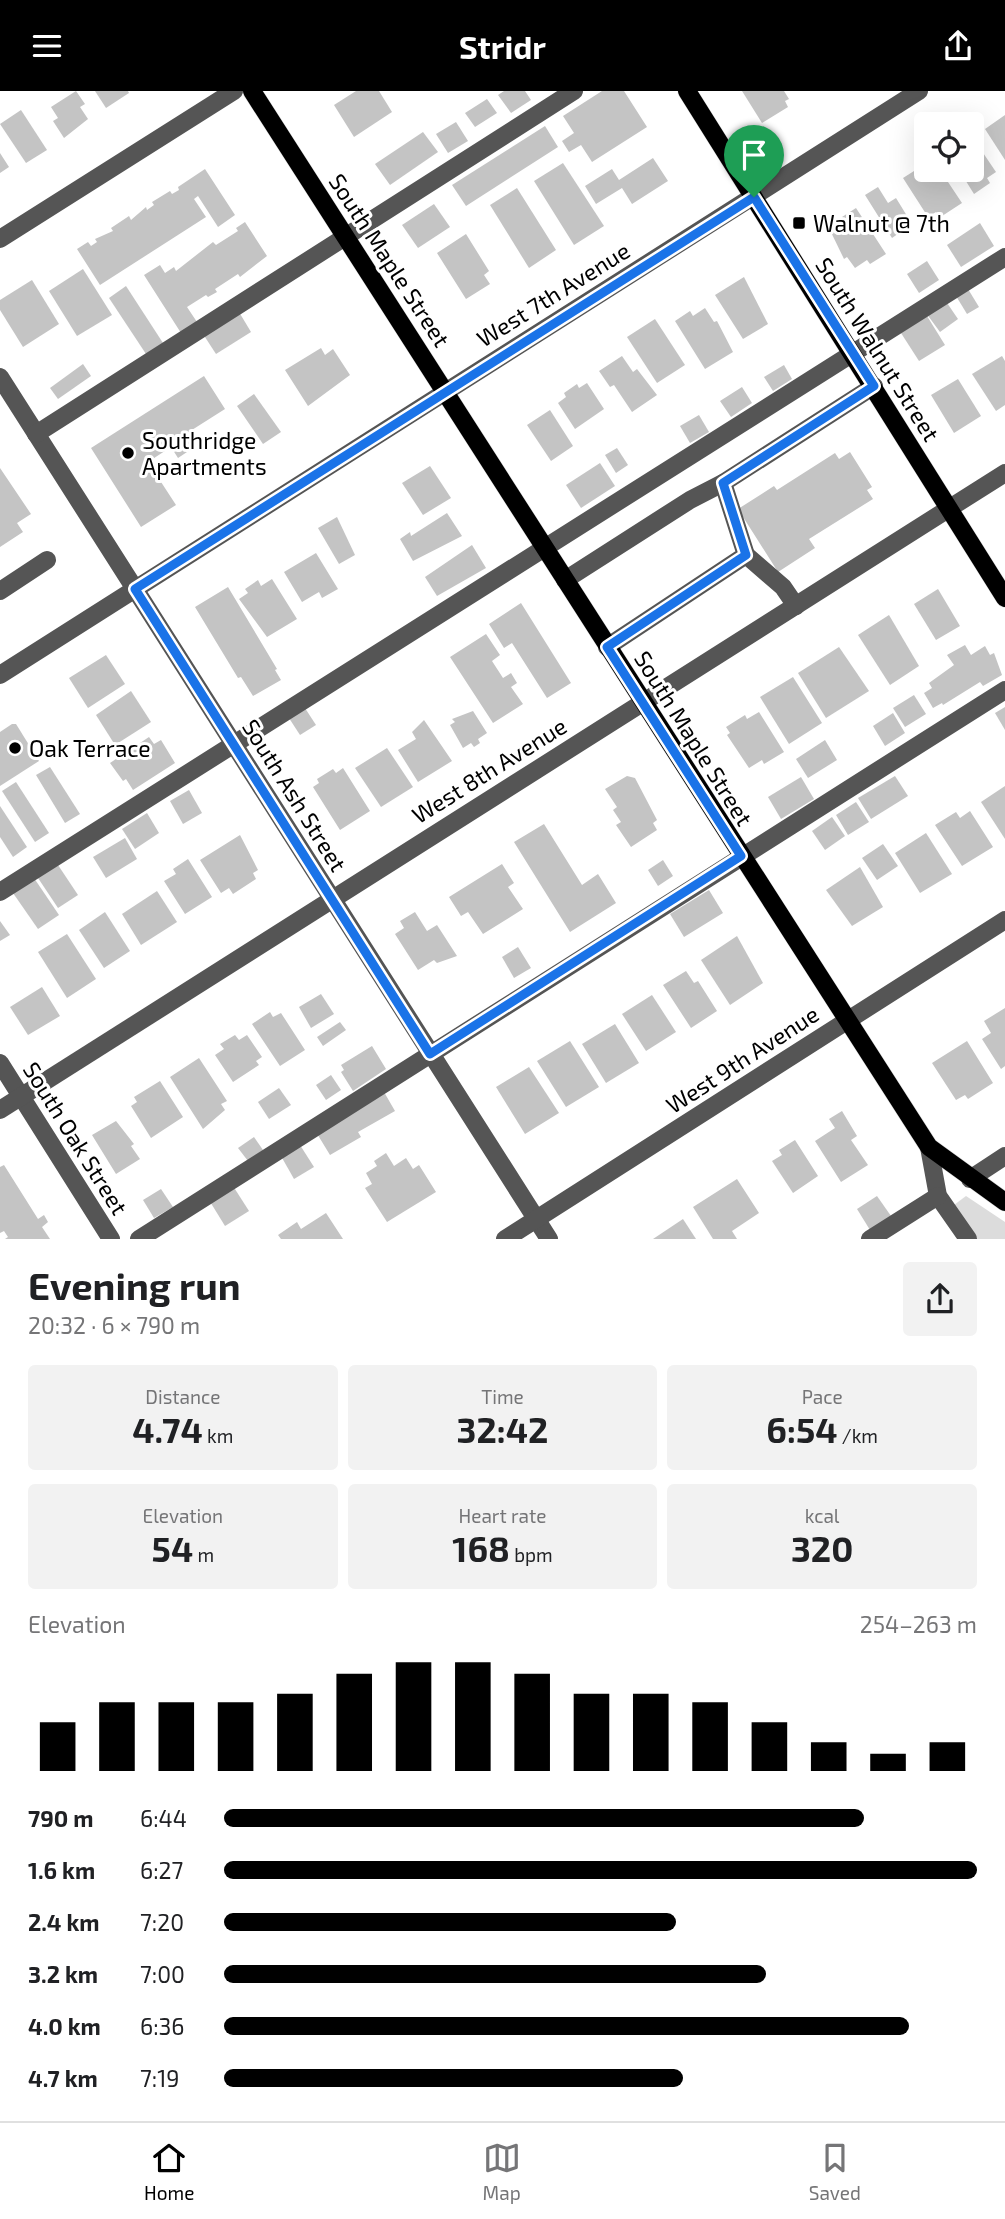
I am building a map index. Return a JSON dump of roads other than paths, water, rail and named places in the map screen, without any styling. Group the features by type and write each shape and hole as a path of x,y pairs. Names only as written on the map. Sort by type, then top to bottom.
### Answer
{"main road":[{"name":"South Maple Street","path":"253,91 929,1147"},
{"name":"South Walnut Street","path":"687,91 1005,598"},
{"path":"929,1147 1005,1202"}],"street":[{"path":"0,239 234,91"},
{"path":"36,434 574,91"},
{"name":"West 7th Avenue","path":"0,675 919,91"},
{"path":"0,892 1005,257"},
{"name":"South Ash Street","path":"0,377 549,1239"},
{"path":"565,580 874,386"},
{"name":"West 8th Avenue","path":"0,1110 1005,474"},
{"path":"723,483 746,555 783,587 796,606"},
{"path":"607,647 746,555"},
{"path":"0,591 47,560"},
{"path":"139,1239 1005,690"},
{"name":"West 9th Avenue","path":"505,1239 1005,921"},
{"name":"South Oak Street","path":"0,1063 111,1239"},
{"name":"South Maple Street","path":"929,1147 938,1196 968,1239"},
{"path":"970,1178 1005,1156"},
{"path":"870,1239 938,1196"}],"place":[{"name":"Walnut @ 7th","path":"799,223"},
{"name":"Southridge Apartments","path":"128,453"},
{"name":"Oak Terrace","path":"15,748"}]}
